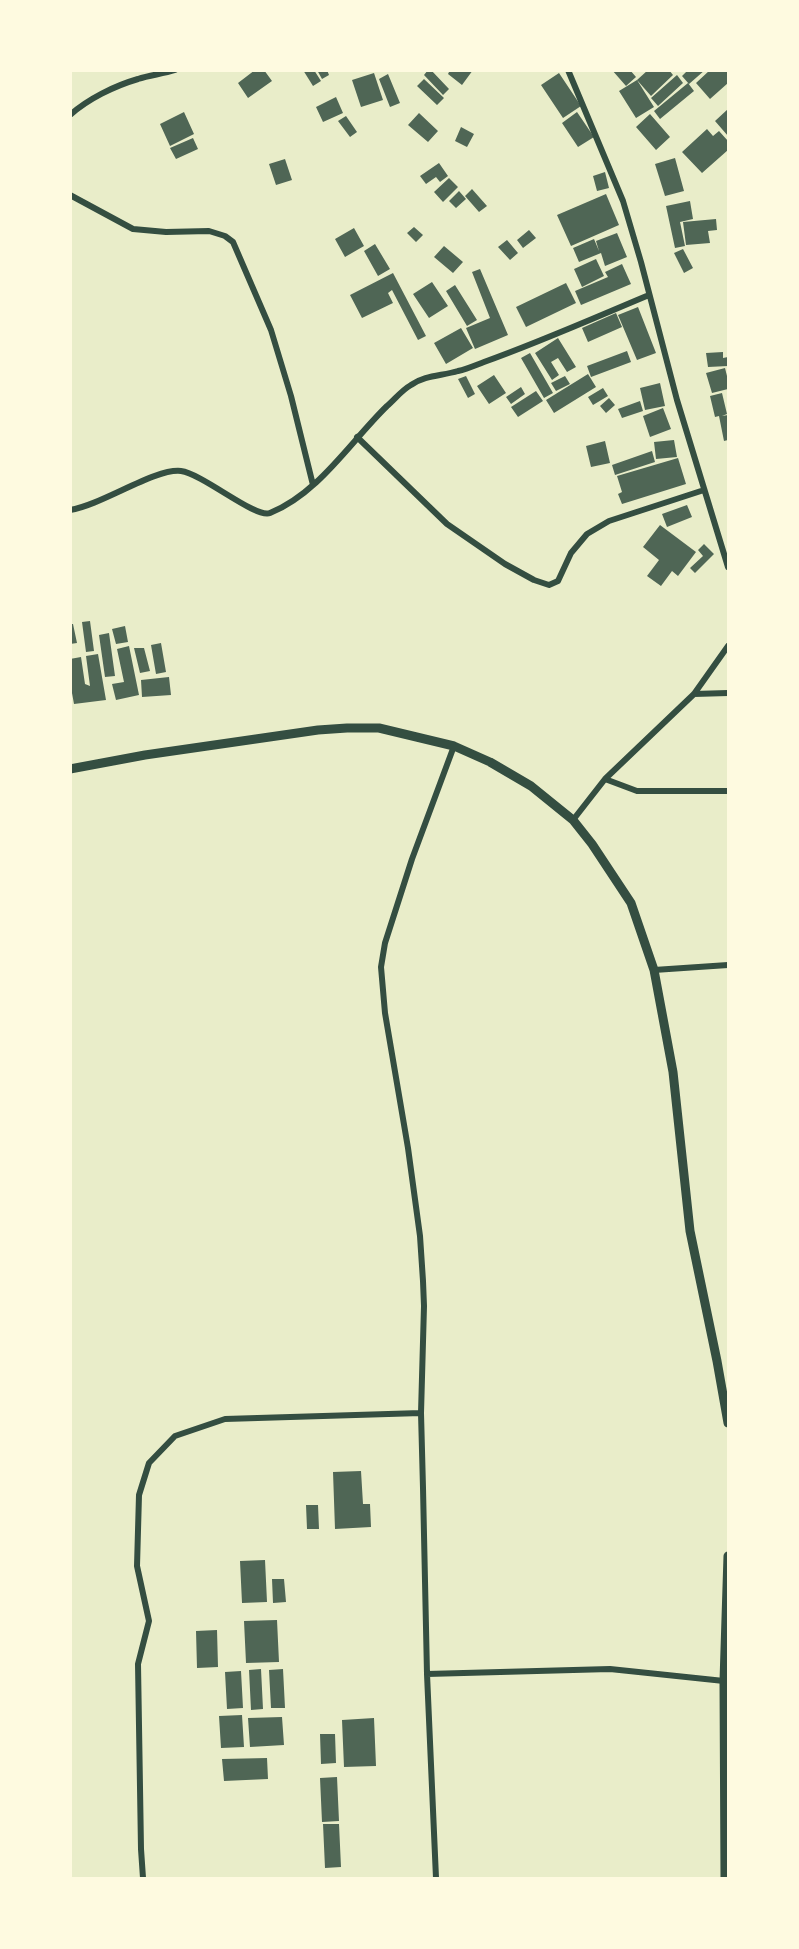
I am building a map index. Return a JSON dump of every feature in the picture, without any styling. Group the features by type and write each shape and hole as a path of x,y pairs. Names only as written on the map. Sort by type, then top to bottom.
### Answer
{"main road":[{"path":"70,769 145,755 318,730 379,728 454,746 490,762 531,786 573,820 592,844 631,903 654,970 673,1072 690,1231 729,1423"},
{"path":"725,1878 724,1681 729,1556"}],"street":[{"path":"70,116 79,107 111,90 137,79 175,70"},
{"path":"568,70 623,201 677,400 729,567"},
{"path":"70,195 133,229 166,232 209,231 225,236 233,242 271,330 291,396 313,485"},
{"path":"70,510 103,500 158,476 180,471 198,478 263,514 268,514 301,496 414,382 458,371 504,355 649,295"},
{"path":"357,437 447,524 505,564 534,580 549,585 559,579 571,553 586,534 609,522 704,490"},
{"path":"573,820 605,779 694,694 729,646"},
{"path":"694,694 729,693"},
{"path":"436,1878 427,1674 421,1413 424,1306 420,1236 385,1013 381,967 385,943 412,859 454,746"},
{"path":"605,779 637,791 729,791"},
{"path":"654,970 729,965"},
{"path":"143,1878 138,1664 149,1621 137,1566 139,1495 149,1463 175,1436 225,1419 421,1413"},
{"path":"427,1674 610,1669 724,1681"}],"building":[{"path":"255,70 264,70 272,81 248,98 238,83"},
{"path":"303,70 314,70 321,81 313,86"},
{"path":"317,70 327,70 329,75 322,79"},
{"path":"431,70 449,89 443,95 424,75"},
{"path":"450,70 473,70 462,85 448,74"},
{"path":"612,70 630,70 636,77 626,86"},
{"path":"648,70 669,70 673,75 651,96 637,80"},
{"path":"688,70 705,70 689,84 682,76"},
{"path":"710,70 728,70 728,83 710,99 696,83"},
{"path":"374,73 383,100 361,107 352,80"},
{"path":"559,73 581,106 563,118 541,85"},
{"path":"388,74 400,103 390,107 379,79"},
{"path":"677,75 683,83 658,106 651,98"},
{"path":"424,79 444,98 437,105 417,86"},
{"path":"637,80 654,107 636,118 619,91"},
{"path":"688,83 694,91 660,119 654,111"},
{"path":"336,97 343,113 323,122 316,107"},
{"path":"728,109 728,136 715,121"},
{"path":"184,112 194,134 170,146 160,124"},
{"path":"577,112 594,137 578,147 562,123"},
{"path":"419,113 438,131 428,142 408,125"},
{"path":"650,114 670,137 656,150 636,127"},
{"path":"346,116 357,132 350,137 338,121"},
{"path":"461,127 474,134 467,147 455,141"},
{"path":"707,129 713,136 719,131 728,141 728,150 702,173 682,152"},
{"path":"193,138 198,149 176,159 170,148"},
{"path":"675,158 684,191 665,196 655,164"},
{"path":"285,159 292,180 276,185 269,164"},
{"path":"439,163 448,176 440,182 436,177 426,184 420,176"},
{"path":"605,172 609,188 597,191 593,176"},
{"path":"449,178 458,187 443,202 434,192"},
{"path":"472,189 487,206 479,212 465,196"},
{"path":"459,191 466,199 456,208 449,201"},
{"path":"606,194 619,225 571,246 557,215"},
{"path":"690,201 693,219 680,222 685,246 675,248 666,206"},
{"path":"716,219 717,230 708,231 710,243 686,245 683,222"},
{"path":"414,227 423,235 416,242 407,233"},
{"path":"354,228 364,246 345,257 335,239"},
{"path":"529,230 536,238 523,248 517,240"},
{"path":"617,233 627,257 605,266 601,253 579,262 573,248 594,239 599,251 596,241"},
{"path":"507,240 518,253 510,260 498,247"},
{"path":"375,244 390,269 378,276 364,251"},
{"path":"444,246 463,262 453,273 434,257"},
{"path":"683,249 693,268 684,273 674,253"},
{"path":"596,259 604,276 582,287 574,269"},
{"path":"622,264 631,284 581,305 575,291 608,277 605,272"},
{"path":"480,269 508,335 475,349 466,328 490,318 472,272"},
{"path":"393,273 426,336 418,340 392,290 388,293 393,303 362,318 350,295"},
{"path":"432,282 448,306 429,318 413,294"},
{"path":"566,283 576,303 526,327 516,307"},
{"path":"455,285 477,320 467,326 446,291"},
{"path":"638,307 656,353 637,360 618,315"},
{"path":"616,313 622,327 588,342 582,328"},
{"path":"461,328 473,348 446,364 434,343"},
{"path":"558,338 576,367 567,372 558,358 551,362 559,375 552,380 535,353"},
{"path":"627,351 631,362 591,377 587,366"},
{"path":"723,352 723,358 728,357 728,366 708,367 706,353"},
{"path":"530,353 553,393 544,398 521,358"},
{"path":"725,368 728,389 712,393 706,373"},
{"path":"588,374 596,387 554,413 546,400"},
{"path":"494,375 506,393 489,404 477,386"},
{"path":"466,376 475,394 468,398 458,379"},
{"path":"565,376 570,384 556,391 551,383"},
{"path":"660,383 665,406 645,410 640,388"},
{"path":"521,387 525,394 511,404 506,397"},
{"path":"603,388 608,396 593,405 588,397"},
{"path":"536,391 543,401 518,417 511,407"},
{"path":"722,393 727,414 722,416 728,415 728,440 724,441 719,416 715,417 710,396"},
{"path":"609,398 615,405 606,413 600,406"},
{"path":"640,401 643,411 622,418 618,409"},
{"path":"663,408 671,429 650,437 643,416"},
{"path":"674,440 677,457 656,459 654,442"},
{"path":"605,441 610,463 591,467 586,446"},
{"path":"652,451 655,462 615,475 612,465"},
{"path":"678,458 686,484 622,504 618,494 622,492 617,476"},
{"path":"687,505 692,517 667,527 662,514"},
{"path":"660,525 696,552 678,576 672,571 661,586 647,576 659,560 643,547"},
{"path":"704,544 714,554 695,573 690,568 703,556 698,550"},
{"path":"90,621 94,651 86,652 82,622"},
{"path":"70,624 73,624 77,643 70,644"},
{"path":"125,626 128,642 116,644 112,629"},
{"path":"109,633 115,676 105,677 99,635"},
{"path":"161,643 166,672 156,674 151,645"},
{"path":"129,646 139,695 116,700 112,684 124,682 117,649"},
{"path":"134,648 144,648 150,671 140,673"},
{"path":"98,654 106,700 74,704 70,682 70,659 81,657 85,684 90,686 86,656"},
{"path":"169,677 171,695 142,697 141,680"},
{"path":"361,1471 363,1504 370,1504 371,1527 335,1529 333,1472"},
{"path":"306,1505 318,1505 319,1529 307,1529"},
{"path":"265,1560 267,1602 242,1603 240,1561"},
{"path":"272,1579 284,1579 286,1602 273,1603"},
{"path":"277,1620 279,1662 246,1663 244,1621"},
{"path":"217,1630 218,1667 197,1668 196,1631"},
{"path":"261,1669 263,1709 251,1710 249,1670"},
{"path":"283,1669 285,1708 271,1708 269,1670"},
{"path":"241,1671 243,1708 227,1709 225,1672"},
{"path":"242,1715 244,1747 221,1748 219,1716"},
{"path":"282,1717 284,1745 250,1747 248,1718"},
{"path":"374,1718 376,1766 344,1767 342,1720"},
{"path":"320,1734 335,1734 336,1763 321,1764"},
{"path":"267,1758 268,1779 224,1781 222,1759"},
{"path":"337,1777 339,1821 322,1822 320,1778"},
{"path":"323,1824 339,1824 341,1867 325,1868"}]}
